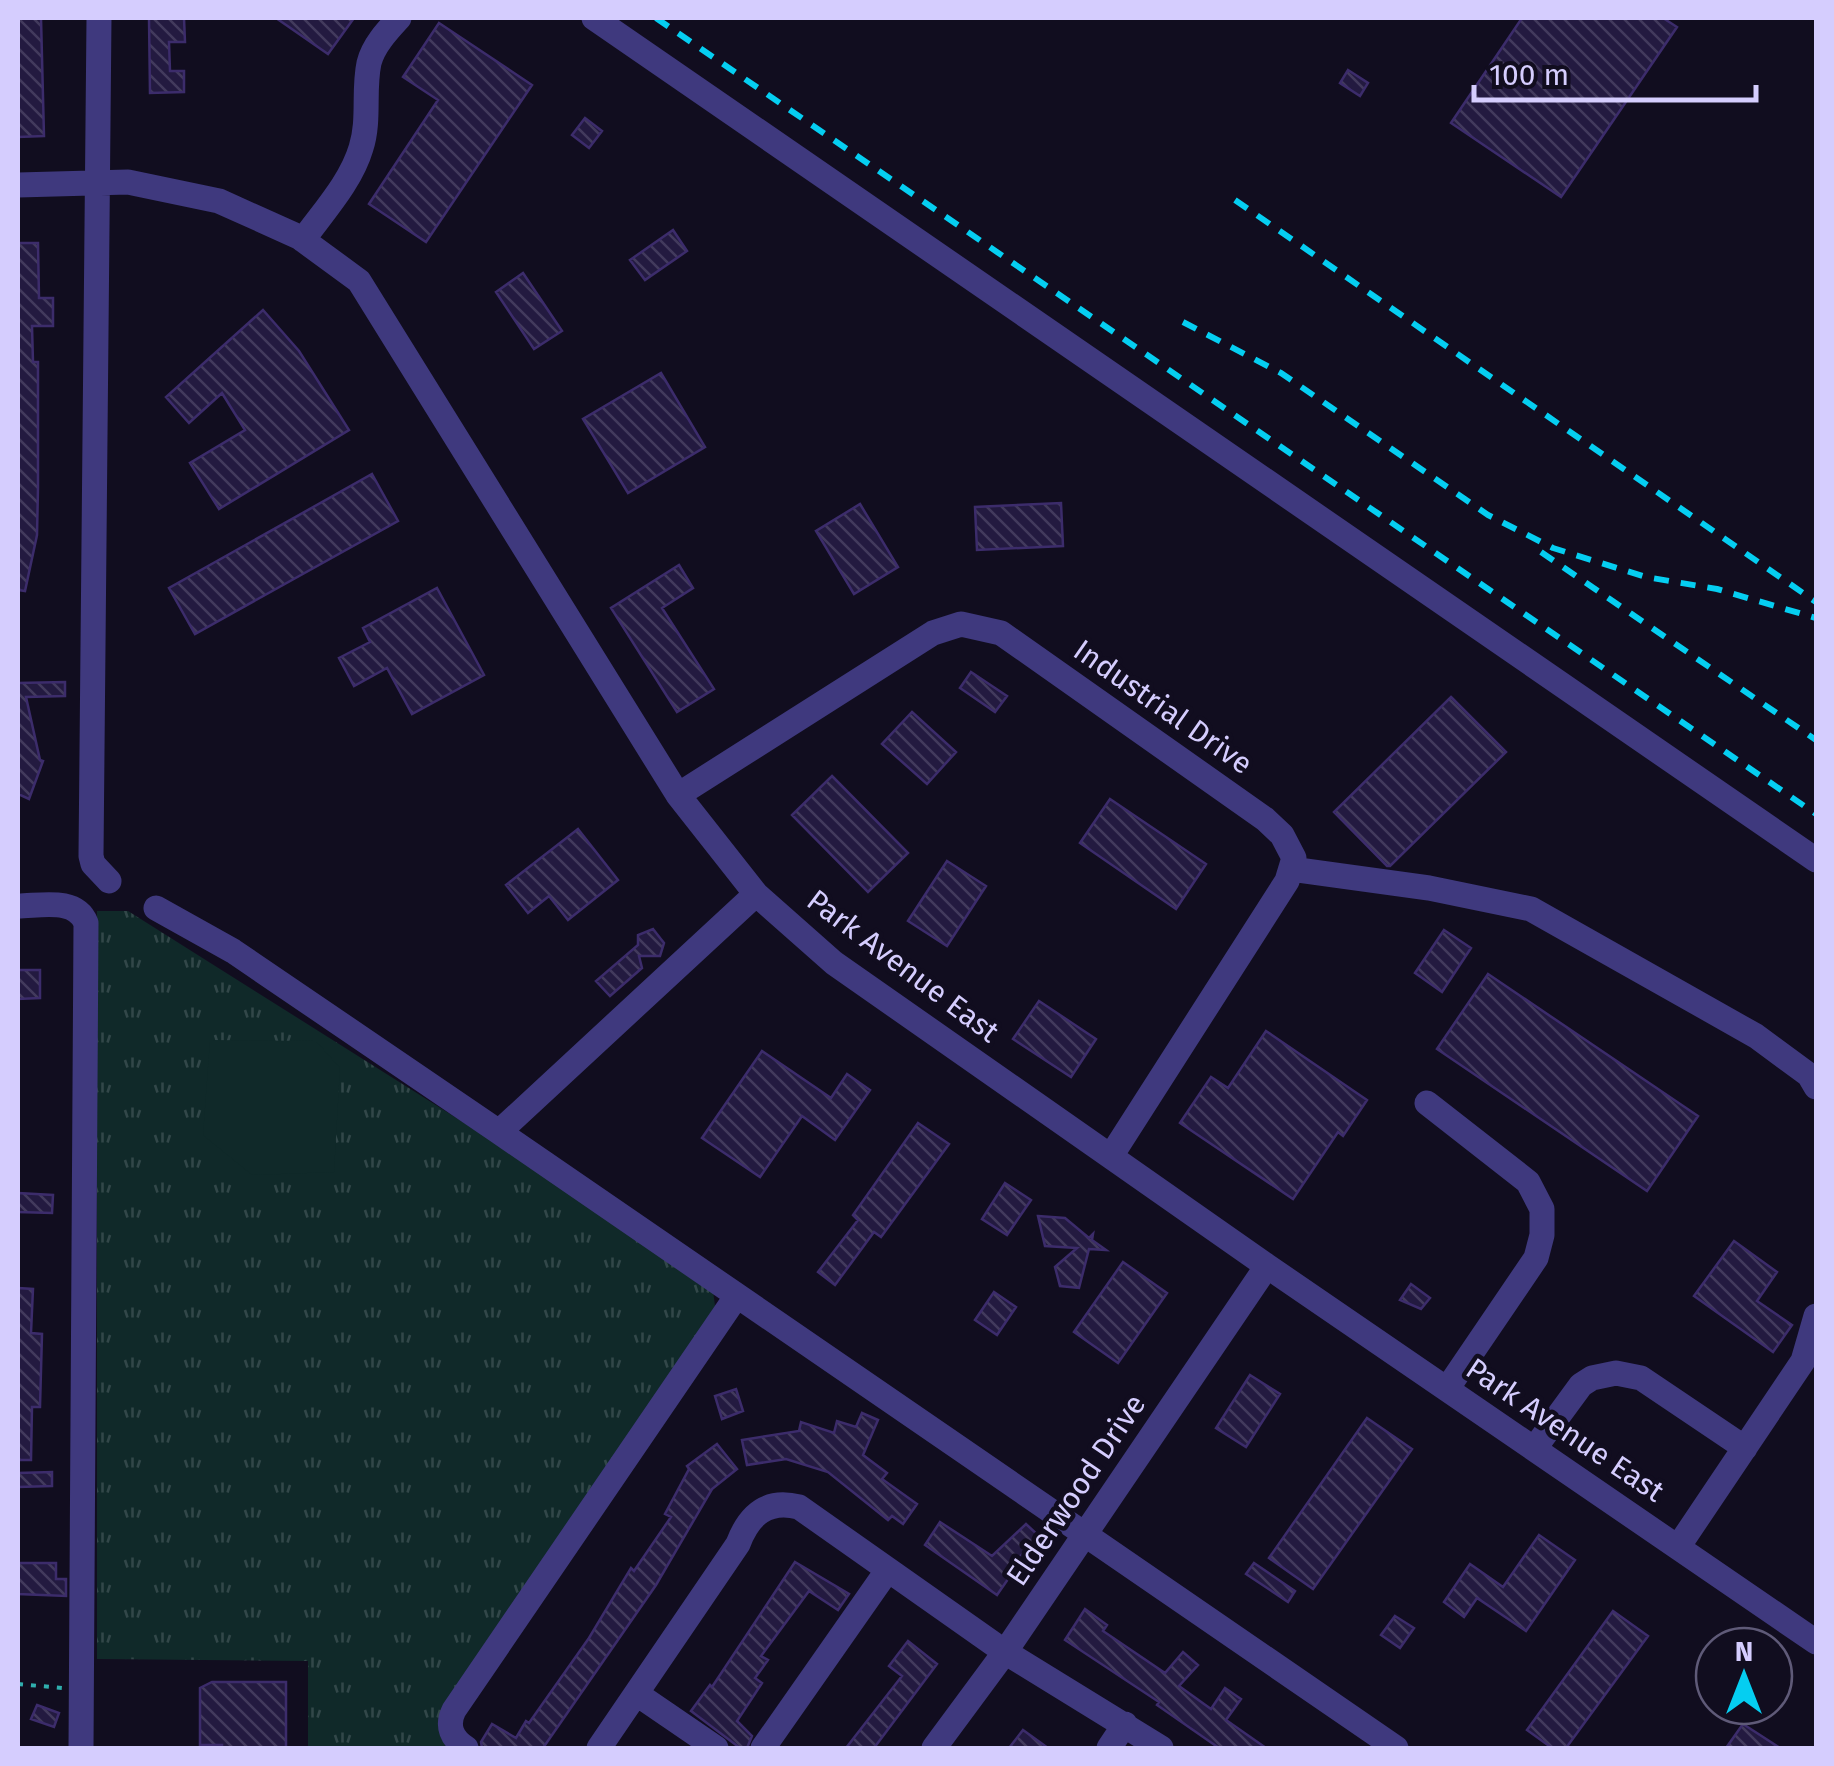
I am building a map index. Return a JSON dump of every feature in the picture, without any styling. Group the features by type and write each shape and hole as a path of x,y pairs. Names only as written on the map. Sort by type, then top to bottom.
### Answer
{"street":[{"path":"99,18 91,856 93,864 109,881"},
{"path":"302,240 340,189 361,150 370,60 399,18"},
{"path":"594,18 1816,860"},
{"name":"Park Avenue East","path":"18,186 128,182 219,201 302,240 358,281 678,795 756,894 834,963 1816,1642"},
{"name":"Industrial Drive","path":"678,795 933,634 962,624 1001,634 1265,819 1282,835 1294,858 1291,868"},
{"path":"1111,1156 1287,881 1291,868 1429,888 1531,909 1756,1036 1808,1075 1816,1087"},
{"path":"498,1132 756,894"},
{"path":"18,906 73,907 86,923 81,1748"},
{"path":"156,908 233,951 1396,1748"},
{"path":"1427,1103 1528,1182 1542,1209 1542,1235 1536,1258 1447,1389"},
{"name":"Elderwood Drive","path":"934,1748 1006,1652 1267,1266"},
{"path":"466,1748 451,1731 454,1710 736,1298"},
{"path":"1678,1547 1803,1361 1816,1316"},
{"path":"1534,1449 1581,1385 1592,1378 1616,1373 1641,1378 1745,1448"},
{"path":"598,1748 738,1544 745,1527 769,1506 783,1503 798,1507 1006,1652 1161,1748"},
{"path":"763,1748 887,1571"},
{"path":"637,1694 716,1748"},
{"path":"1110,1748 1125,1724"}],"path":[{"path":"18,1684 81,1690"}],"green space":[{"path":"97,911 128,911 496,1143 713,1291 715,1306 442,1737 446,1748 308,1748 308,1661 97,1659"},
{"path":"210,1040 316,1041 340,1068 334,1172 252,1175 203,1135"}],"building":[{"path":"18,18 41,18 44,136 18,137"},
{"path":"149,18 184,18 185,42 169,42 170,71 184,71 184,92 150,93"},
{"path":"276,18 354,18 328,54"},
{"path":"1522,18 1663,18 1677,27 1561,197 1451,123"},
{"path":"439,23 532,85 426,242 369,204 438,100 403,77"},
{"path":"1348,70 1368,83 1360,96 1340,83"},
{"path":"585,118 602,131 589,148 572,135"},
{"path":"673,230 687,251 645,280 630,260"},
{"path":"18,243 38,243 39,298 53,298 53,326 32,326 33,362 38,362 37,535 25,591 18,590"},
{"path":"523,273 562,331 534,349 496,292"},
{"path":"263,310 299,351 349,430 219,509 190,463 245,430 222,393 189,423 166,397"},
{"path":"661,373 705,447 628,493 583,419"},
{"path":"372,474 398,521 195,634 169,588"},
{"path":"1061,503 1063,546 977,550 975,507"},
{"path":"860,504 898,567 854,594 816,531"},
{"path":"679,565 693,588 662,608 714,689 677,712 611,608"},
{"path":"437,588 484,675 412,714 387,668 354,686 339,658 370,642 363,628"},
{"path":"971,672 1007,696 995,712 960,688"},
{"path":"65,682 65,696 26,697 43,761 29,799 18,794 18,683"},
{"path":"1451,697 1506,752 1387,866 1334,812"},
{"path":"912,712 956,752 927,784 882,744"},
{"path":"832,776 908,853 868,892 792,815"},
{"path":"1110,799 1206,864 1176,909 1080,843"},
{"path":"578,829 618,880 568,920 549,896 528,913 506,885"},
{"path":"947,861 986,886 947,946 908,921"},
{"path":"653,929 664,943 660,956 639,956 642,968 610,996 596,981 638,945 638,935"},
{"path":"1444,930 1471,948 1442,992 1415,973"},
{"path":"18,970 40,970 40,998 18,999"},
{"path":"1488,974 1698,1116 1647,1191 1437,1049"},
{"path":"1039,1001 1096,1039 1071,1077 1013,1039"},
{"path":"1266,1031 1367,1100 1343,1136 1338,1132 1293,1199 1180,1123 1211,1077 1228,1088"},
{"path":"762,1051 831,1098 847,1074 870,1090 835,1140 802,1116 760,1177 702,1138"},
{"path":"918,1123 949,1144 881,1237 874,1232 835,1285 818,1272 858,1220 853,1215"},
{"path":"1005,1183 1031,1200 1007,1235 982,1219"},
{"path":"18,1193 53,1195 52,1213 18,1212"},
{"path":"1038,1216 1065,1218 1089,1238 1093,1234 1092,1240 1106,1250 1089,1249 1079,1288 1060,1286 1055,1267 1077,1248 1045,1246"},
{"path":"1734,1241 1777,1272 1757,1301 1792,1325 1773,1352 1694,1296"},
{"path":"1123,1262 1167,1293 1118,1363 1074,1332"},
{"path":"1411,1284 1430,1298 1421,1309 1400,1300"},
{"path":"18,1288 33,1289 31,1333 42,1334 40,1407 32,1407 31,1460 18,1460"},
{"path":"994,1292 1016,1307 997,1335 975,1320"},
{"path":"1250,1375 1280,1394 1246,1447 1216,1428"},
{"path":"736,1389 743,1411 722,1419 715,1396"},
{"path":"862,1413 878,1420 863,1455 887,1473 882,1479 917,1504 903,1524 892,1516 888,1520 828,1472 786,1459 747,1465 742,1440 799,1431 801,1422 834,1433 837,1421 856,1427"},
{"path":"1367,1418 1412,1449 1313,1589 1269,1558"},
{"path":"717,1444 737,1469 712,1489 656,1585 543,1748 482,1748 481,1742 492,1724 516,1738 526,1721 529,1723 589,1638 631,1568 634,1571 671,1517 665,1514 689,1469 687,1466"},
{"path":"52,1472 52,1486 18,1487 18,1473"},
{"path":"940,1522 992,1556 1026,1524 1039,1536 1008,1569 1013,1572 997,1595 925,1545"},
{"path":"1539,1535 1575,1560 1526,1631 1477,1598 1464,1617 1444,1602 1470,1564 1503,1587"},
{"path":"795,1562 849,1594 838,1610 809,1591 761,1656 768,1660 755,1678 762,1683 737,1721 752,1736 747,1748 740,1748 691,1711 712,1687"},
{"path":"18,1563 56,1563 56,1579 66,1579 66,1596 18,1594"},
{"path":"1254,1563 1295,1591 1288,1602 1246,1574"},
{"path":"1085,1609 1107,1625 1103,1631 1165,1673 1183,1652 1198,1665 1179,1686 1211,1709 1225,1688 1241,1699 1226,1720 1266,1748 1219,1748 1157,1705 1159,1702 1065,1640"},
{"path":"1613,1611 1648,1636 1566,1748 1552,1748 1527,1730"},
{"path":"1395,1616 1414,1628 1400,1648 1381,1635"},
{"path":"908,1641 937,1664 874,1748 846,1748 902,1676 889,1666"},
{"path":"212,1682 286,1682 286,1748 200,1745 200,1688"},
{"path":"37,1705 59,1713 54,1727 31,1719"},
{"path":"1742,1726 1746,1726 1780,1748 1726,1748"},
{"path":"1023,1730 1048,1748 1009,1748"}],"railway":[{"path":"656,18 1816,814"},
{"path":"1235,200 1816,602"},
{"path":"1183,322 1281,373 1488,515 1553,548 1646,577 1717,589 1816,618"},
{"path":"1541,552 1816,740"}]}
